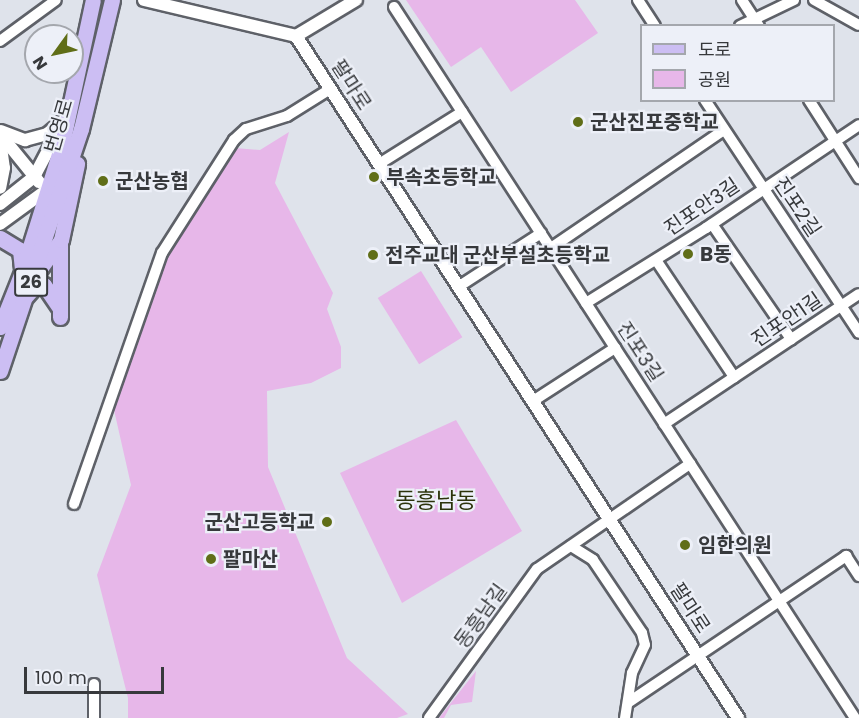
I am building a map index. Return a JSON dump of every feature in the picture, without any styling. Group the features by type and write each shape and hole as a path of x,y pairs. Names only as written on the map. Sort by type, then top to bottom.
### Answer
{"main road":[{"name":"번영로","path":"54,190 66,116 93,0"},
{"name":"번영로","path":"54,190 81,129 112,0"},
{"path":"22,301 34,287 44,285 55,297 60,317 61,240 73,194 81,129"},
{"name":"26","path":"0,370 54,190"},
{"path":"0,238 20,250 27,275"},
{"path":"27,275 61,240"},
{"name":"26","path":"0,327 27,275"}],"street":[{"path":"0,41 56,0"},
{"path":"151,1 296,36 356,0"},
{"path":"638,0 654,24"},
{"path":"742,0 756,21 794,0"},
{"path":"814,0 859,25"},
{"name":"진포3길","path":"394,7 855,718"},
{"name":"팔마로","path":"296,36 738,718"},
{"path":"74,504 162,253 234,140 246,129 287,116 330,88"},
{"name":"진포2길","path":"706,102 859,333"},
{"path":"810,102 859,178"},
{"path":"379,164 462,112"},
{"path":"0,133 25,140 47,134 66,116"},
{"path":"0,204 34,177 66,116"},
{"name":"진포안3길","path":"586,303 712,224 762,188 859,125"},
{"path":"551,248 724,130"},
{"path":"0,133 34,177 54,190 0,224"},
{"path":"0,140 4,168 0,188"},
{"path":"712,224 791,339"},
{"path":"458,287 541,233"},
{"name":"진포안3길","path":"656,260 734,377"},
{"name":"진포안1길","path":"664,424 859,294"},
{"path":"533,401 615,348"},
{"path":"609,520 690,464"},
{"name":"동흥남길","path":"429,718 537,569 609,520"},
{"path":"571,546 593,560 626,609 645,645 632,673 625,718"},
{"path":"629,702 846,556 859,576"},
{"path":"94,684 94,718"}],"green space":[{"path":"406,0 575,0 598,33 511,92 481,47 451,67"},
{"path":"289,132 275,183 333,293 327,309 341,347 341,368 311,383 267,391 268,467 347,658 408,714 397,718 128,718 128,698 97,575 131,485 114,410 166,250 235,148 260,150"},
{"path":"421,271 462,337 419,364 378,298"},
{"path":"456,420 522,531 402,603 340,473"},
{"path":"476,671 472,702 451,705 444,718 439,718"}],"place":[{"name":"군산진포중학교","path":"578,122"},
{"name":"부속초등학교","path":"374,177"},
{"name":"군산농협","path":"103,181"},
{"name":"B동","path":"688,254"},
{"name":"전주교대 군산부설초등학교","path":"373,255"},
{"name":"군산고등학교","path":"327,522"},
{"name":"임한의원","path":"685,545"},
{"name":"팔마산","path":"211,559"}],"district":[{"name":"동흥남동","path":"436,501"}]}
